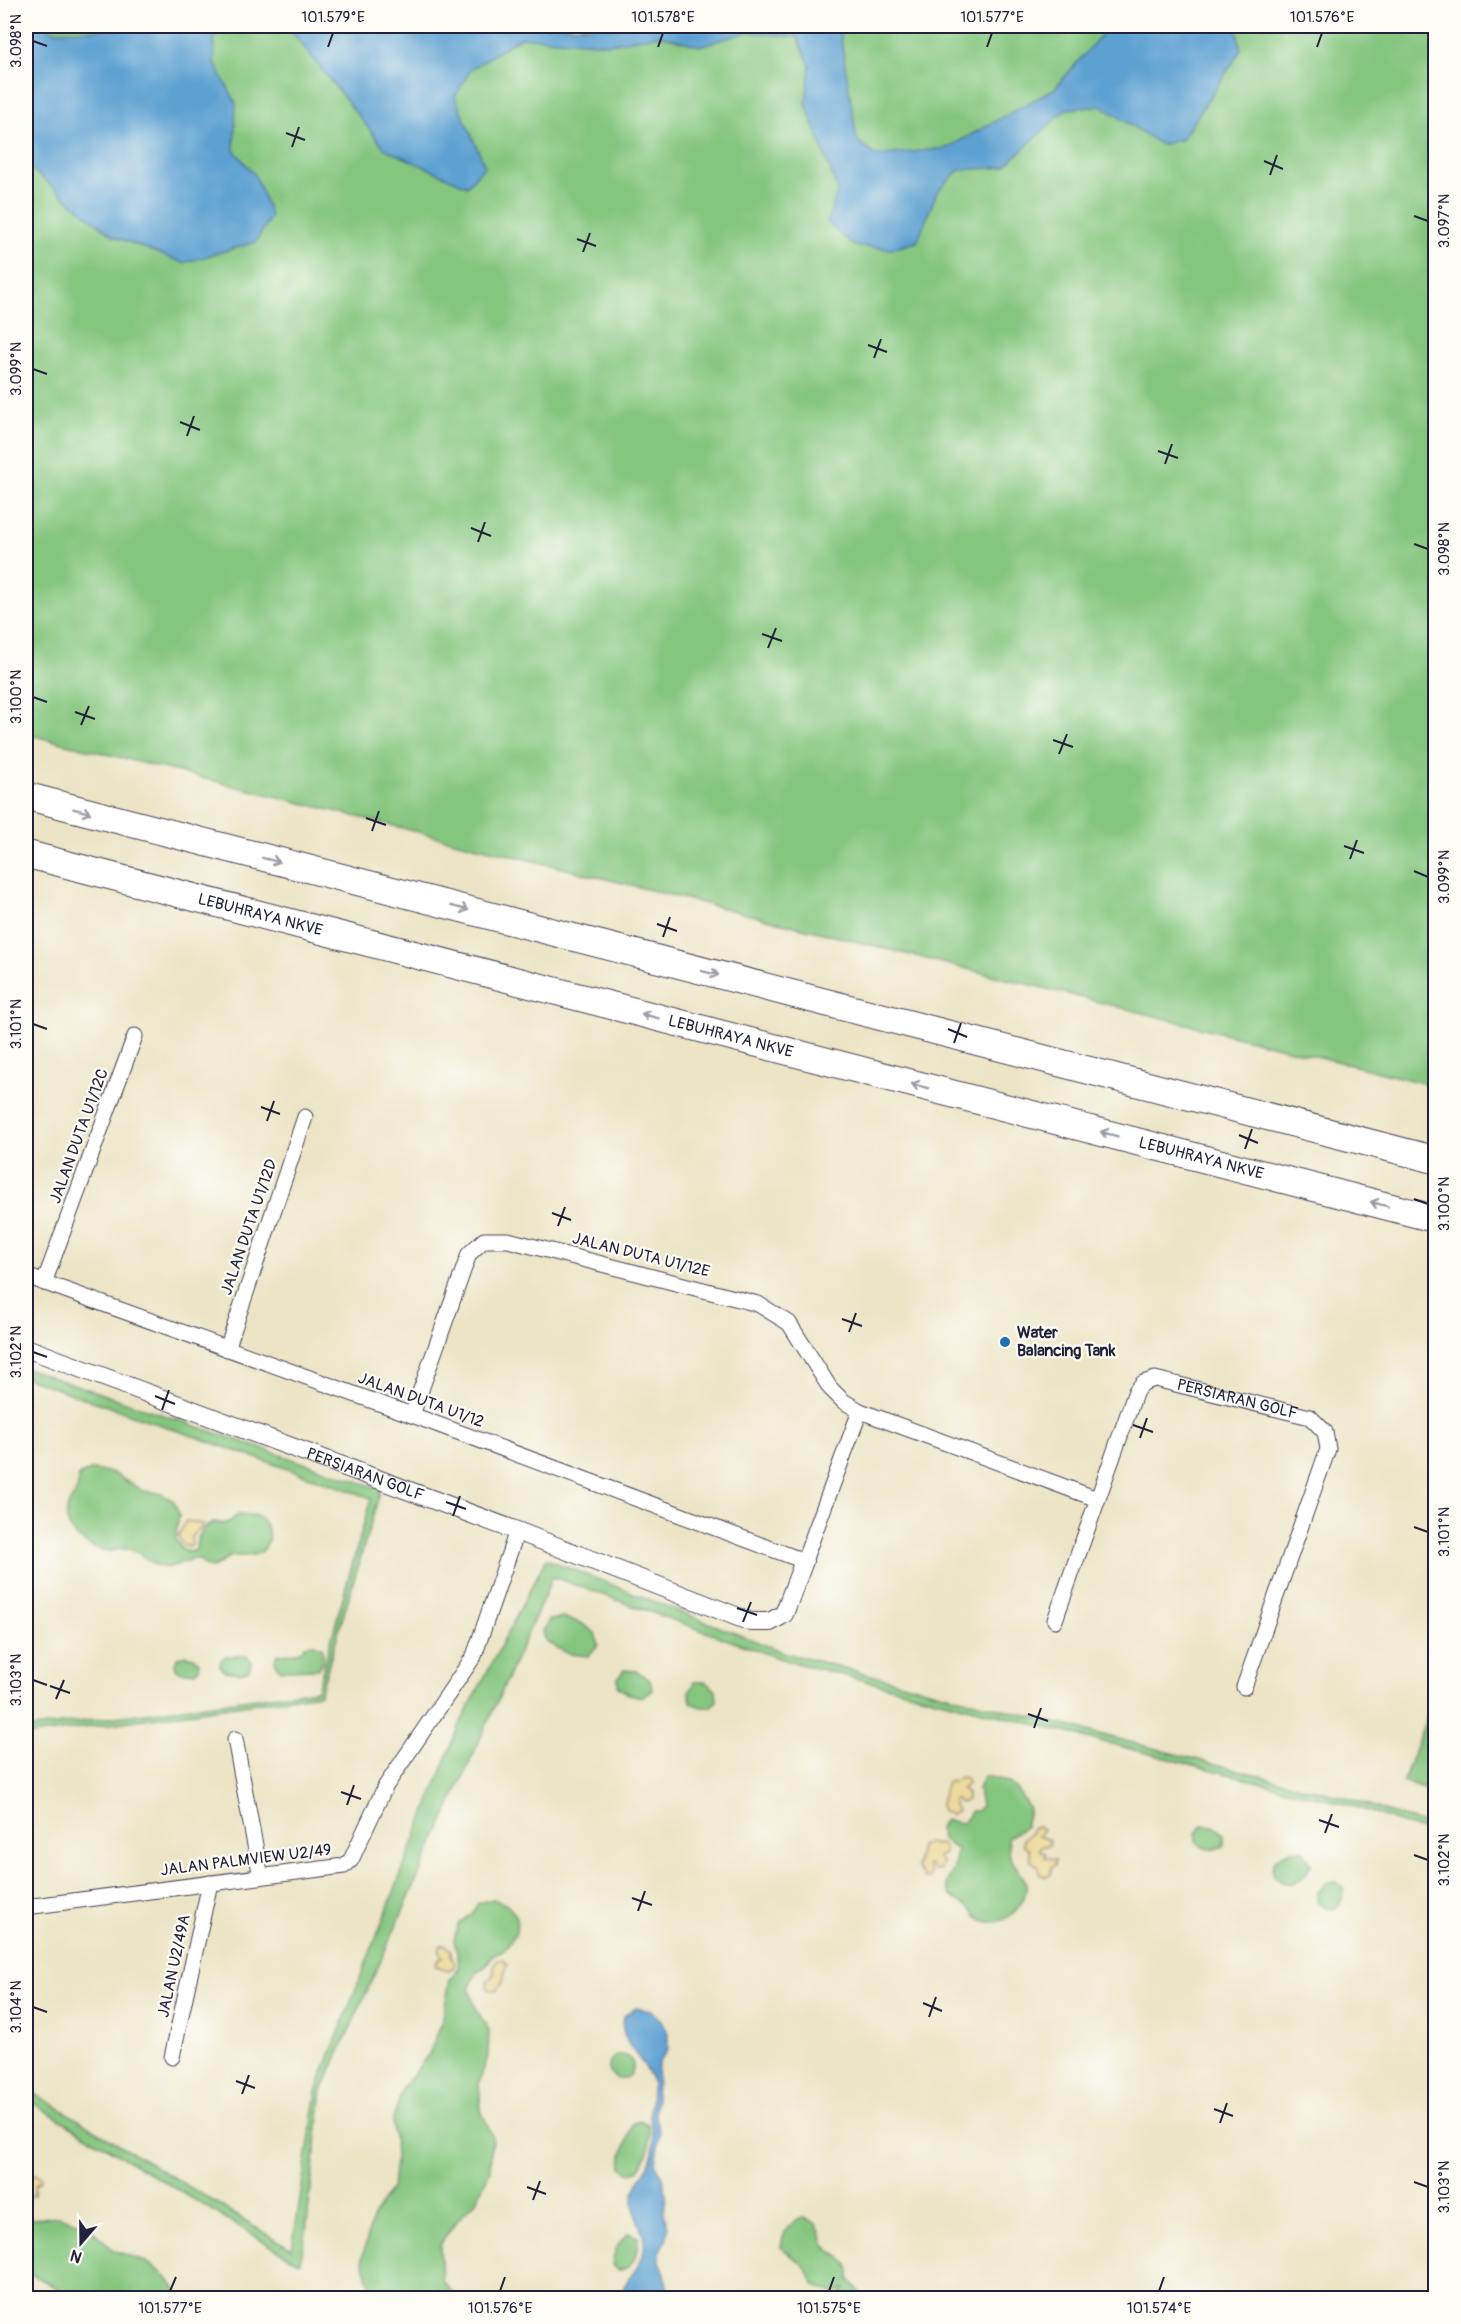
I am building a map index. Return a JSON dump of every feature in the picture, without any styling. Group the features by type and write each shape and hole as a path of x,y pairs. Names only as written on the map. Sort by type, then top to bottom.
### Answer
{"highway":[{"path":"26,796 1436,1160"},
{"name":"LEBUHRAYA NKVE","path":"26,854 1436,1219"}],"street":[{"name":"JALAN DUTA U1/12C","path":"44,1283 135,1036"},
{"name":"JALAN DUTA U1/12D","path":"227,1349 305,1117"},
{"name":"JALAN DUTA U1/12E","path":"412,1415 469,1254 484,1240 508,1240 758,1304 789,1323 830,1388 843,1401 860,1411"},
{"name":"JALAN DUTA U1/12","path":"26,1276 412,1415 804,1561"},
{"name":"PERSIARAN GOLF","path":"26,1348 517,1531 751,1622 770,1622 784,1614 804,1561"},
{"name":"PERSIARAN GOLF","path":"1055,1620 1136,1391 1143,1383 1155,1379 1310,1417 1325,1432 1328,1449 1244,1687"},
{"path":"804,1561 860,1411 1096,1499"},
{"name":"JALAN PALMVIEW U2/49","path":"26,1907 344,1866 351,1860 385,1787 474,1656 517,1531"},
{"path":"235,1739 261,1877"},
{"name":"JALAN U2/49A","path":"172,2057 210,1883"}],"green space":[{"path":"26,26 1435,26 1435,1086 26,734"},
{"path":"26,1368 381,1489 320,1694 26,1736 26,1729 317,1690 371,1498 26,1378"},
{"path":"90,1470 111,1472 143,1491 160,1493 174,1501 179,1515 175,1539 181,1548 190,1552 196,1550 199,1537 207,1527 214,1522 227,1523 237,1515 255,1515 260,1518 268,1530 267,1544 258,1553 229,1557 211,1568 199,1559 162,1567 132,1550 109,1551 92,1546 77,1537 68,1523 67,1515 69,1504 77,1490 79,1476"},
{"path":"546,1559 786,1653 1354,1800 1435,1828 1435,1835 1360,1808 784,1660 553,1577 322,2091 306,2232 300,2263 26,2099 26,2088 292,2249 318,2085 460,1724"},
{"path":"563,1618 581,1623 595,1633 598,1645 588,1656 569,1654 546,1642 543,1631 549,1620"},
{"path":"314,1644 322,1647 323,1650 322,1662 318,1669 281,1670 276,1665 275,1659 278,1654 297,1653 305,1645"},
{"path":"185,1655 194,1657 199,1662 199,1668 195,1672 182,1672 176,1669 177,1658"},
{"path":"226,1656 247,1656 252,1662 248,1671 240,1673 225,1671 220,1666 221,1660"},
{"path":"624,1670 637,1671 650,1680 652,1690 642,1697 629,1694 618,1687 618,1678"},
{"path":"694,1682 705,1682 716,1690 717,1701 710,1707 701,1707 691,1702 689,1692"},
{"path":"1435,1694 1435,1793 1403,1782"},
{"path":"984,1776 1001,1779 1012,1785 1029,1809 1025,1827 1008,1837 1010,1856 1026,1884 1024,1897 1016,1911 994,1922 978,1917 949,1894 946,1883 954,1869 957,1849 943,1841 939,1828 945,1820 962,1823 972,1811 977,1811 981,1806 978,1789"},
{"path":"1203,1825 1214,1826 1224,1834 1224,1846 1209,1849 1196,1842 1196,1833"},
{"path":"1291,1850 1304,1851 1311,1864 1300,1880 1291,1884 1273,1877 1272,1871 1276,1860"},
{"path":"1337,1882 1345,1889 1341,1902 1335,1909 1325,1908 1317,1902 1318,1892 1327,1883"},
{"path":"493,1899 508,1905 517,1917 516,1933 506,1948 493,1956 485,1967 477,1972 469,1989 477,2011 489,2030 488,2056 479,2083 481,2110 492,2136 490,2171 476,2201 455,2223 440,2245 442,2280 457,2298 374,2298 362,2258 373,2216 392,2187 396,2153 392,2122 403,2087 429,2054 442,2022 450,1980 460,1966 454,1940 458,1924 472,1914 478,1903"},
{"path":"621,2055 626,2056 632,2062 632,2072 626,2078 621,2079 616,2078 610,2072 609,2067 610,2062 616,2056"},
{"path":"639,2120 648,2124 649,2149 638,2171 630,2173 622,2167 621,2162 632,2124"},
{"path":"59,2216 87,2225 113,2250 148,2263 167,2277 182,2298 75,2298 26,2271 26,2217 31,2219"},
{"path":"804,2218 816,2223 826,2246 847,2263 850,2280 865,2298 838,2298 845,2288 834,2293 814,2285 803,2264 781,2247 788,2228 794,2222"},
{"path":"628,2233 638,2237 636,2254 628,2267 618,2270 612,2265 614,2256 619,2244"}],"sand":[{"path":"186,1521 202,1524 202,1528 191,1537 190,1547 183,1545 178,1536"},
{"path":"960,1777 966,1778 968,1784 961,1789 967,1794 967,1800 960,1803 955,1799 952,1802 957,1811 951,1815 943,1812 940,1806 947,1782"},
{"path":"1033,1828 1043,1829 1038,1836 1050,1840 1049,1845 1040,1847 1040,1851 1045,1853 1045,1858 1056,1859 1055,1865 1051,1867 1051,1874 1047,1877 1040,1875 1038,1866 1031,1861 1029,1849 1023,1845 1023,1839 1030,1834"},
{"path":"927,1842 934,1845 940,1844 944,1848 944,1854 938,1857 942,1862 940,1869 934,1870 930,1865 927,1866 931,1873 930,1878 925,1879 917,1867 920,1846"},
{"path":"441,1945 446,1945 451,1950 455,1963 453,1968 448,1970 436,1966 437,1961 443,1957 439,1952"},
{"path":"503,1959 507,1965 502,1983 496,1991 488,1989 487,1982 494,1974 494,1965 498,1960"},
{"path":"37,2174 41,2179 40,2182 35,2184 34,2195 28,2196 29,2201 26,2204 26,2177"}],"water":[{"path":"26,26 44,26 55,31 133,29 141,26 215,26 214,62 236,103 234,150 255,175 271,216 256,242 183,263 113,236 26,165"},
{"path":"287,26 839,26 857,140 876,156 947,148 1054,89 1109,26 1236,26 1241,50 1182,139 1161,145 1102,106 1066,109 1004,167 959,170 937,192 917,242 891,249 854,246 827,222 838,191 806,104 810,65 797,37 748,32 700,46 660,35 609,44 521,37 471,69 455,97 485,166 467,186 385,149"},
{"path":"636,2008 651,2011 661,2019 668,2033 668,2049 658,2064 655,2117 660,2133 655,2163 663,2177 666,2194 664,2213 668,2227 666,2241 660,2251 660,2261 667,2287 662,2298 619,2298 643,2255 643,2235 633,2201 637,2184 653,2153 650,2114 652,2086 647,2070 625,2037 623,2027 624,2016"}],"place":[{"name":"Water Balancing Tank","path":"1005,1342"}]}
